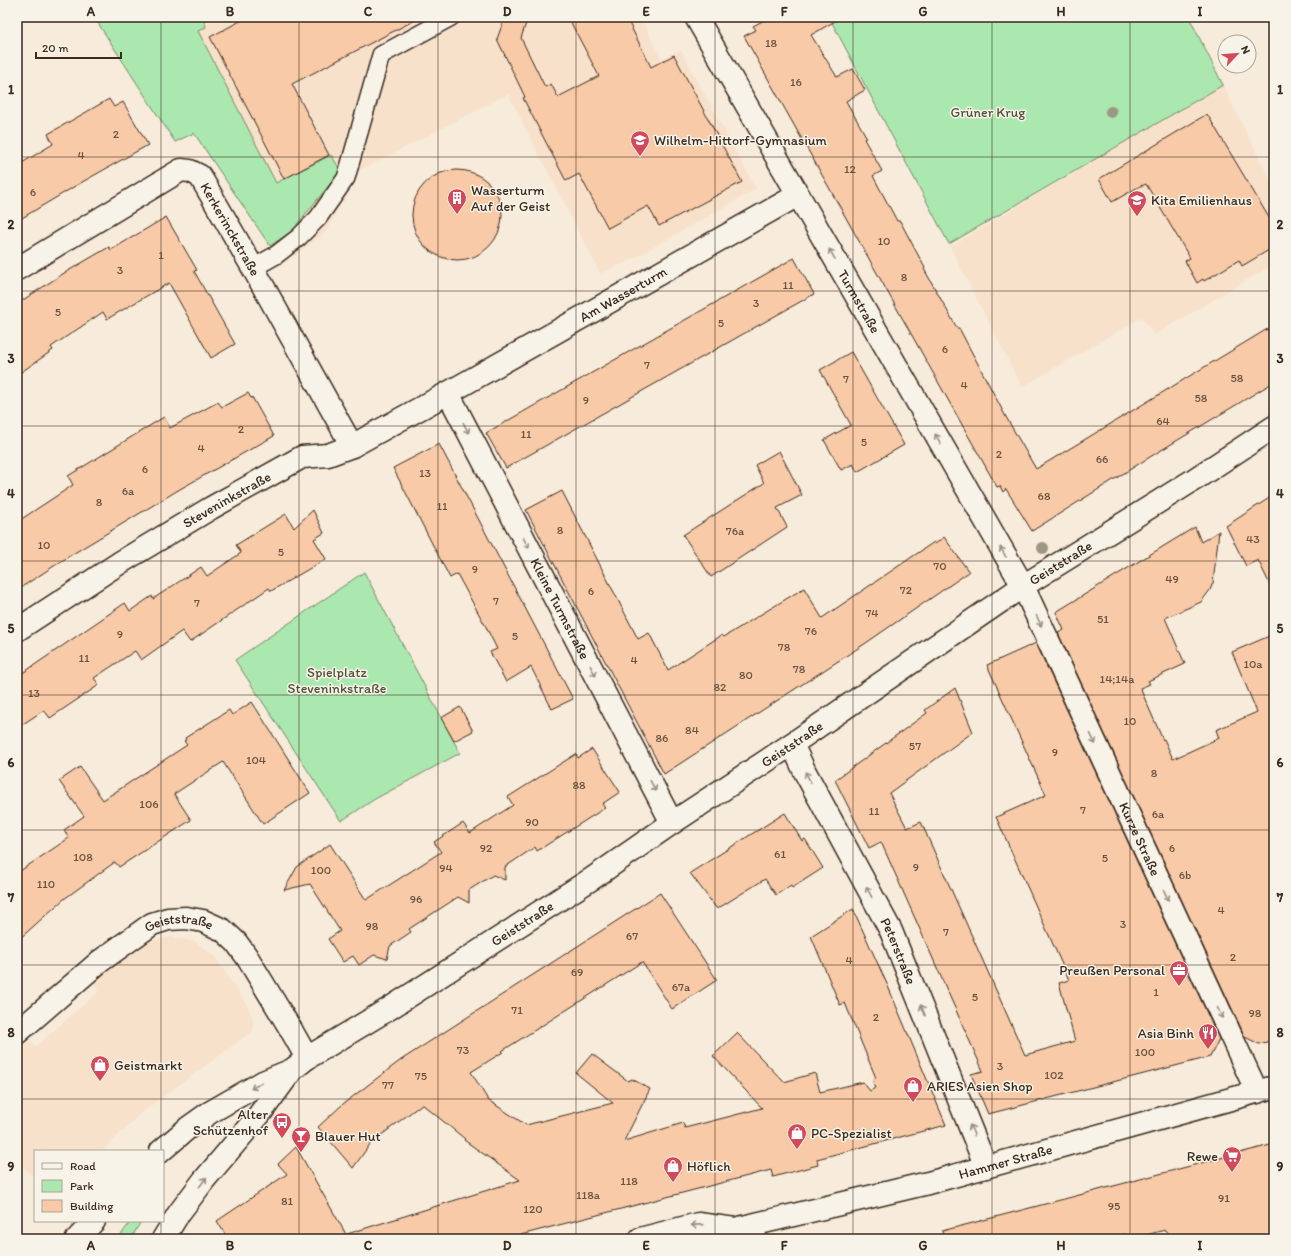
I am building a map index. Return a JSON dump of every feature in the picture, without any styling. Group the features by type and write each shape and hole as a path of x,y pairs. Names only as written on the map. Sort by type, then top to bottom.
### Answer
{"street":[{"name":"Turmstraße","path":"696,17 1022,586"},
{"name":"Kerkerinckstraße","path":"17,269 181,170 190,171 200,176 254,268 352,446"},
{"name":"Am Wasserturm","path":"448,393 798,196"},
{"name":"Steveninkstraße","path":"17,630 121,562 211,508 302,457 328,455 352,446 448,393"},
{"name":"Kleine Turmstraße","path":"448,393 672,823"},
{"name":"Geiststraße","path":"162,1150 188,1128 209,1113 263,1082 299,1064 498,940 792,744 1022,586 1195,479 1274,427"},
{"name":"Kurze Straße","path":"1022,586 1266,1090"},
{"name":"Peterstraße","path":"792,744 805,772 891,931 986,1167"},
{"name":"Geiststraße","path":"17,1033 99,962 152,924 168,919 186,918 203,921 223,930 236,942 247,957 290,1028 299,1064"},
{"name":"Geiststraße","path":"163,1239 179,1213 204,1180 259,1115 299,1064"},
{"name":"Hammer Straße","path":"640,1239 698,1224 740,1233 1266,1090"},
{"path":"77,1239 93,1222"},
{"path":"93,1239 101,1222"}],"lane":[{"path":"254,268 276,255 298,238 318,218 346,178 381,55 451,17"}],"shaded area":[{"name":"Wilhelm-Hittorf-Gymnasium","path":"94,17 640,17 662,59 681,50 756,189 627,262 600,273 508,94 359,171 325,233 282,265 194,133 175,142"},
{"name":"Kita Emilienhaus","path":"1222,84 1274,187 1274,264 1154,335 1142,317 1022,387 950,247"},
{"name":"Geistmarkt","path":"172,937 196,942 215,957 247,1005 253,1019 253,1031 142,1112 104,1150 34,1150 34,1177 17,1162 17,1052 30,1041 36,1046 98,992 94,981 134,947 147,941"}],"green space":[{"path":"94,17 203,17 206,27 198,31 276,183 331,155 341,171 298,223 295,229 270,246 194,133 175,142"},
{"name":"Grüner Krug","path":"829,17 1189,17 1223,85 949,244"},
{"name":"Spielplatz Steveninkstraße","path":"364,572 460,753 375,799 341,821 235,660"},
{"path":"130,1222 140,1222 131,1239 118,1239"}],"building":[{"path":"248,17 421,17 292,84 329,155 284,179 210,37"},
{"path":"505,17 528,17 521,38 545,87 551,84 558,97 599,76 568,17 626,17 651,67 674,55 742,182 659,226 648,206 608,228 579,174 566,181 523,98 525,97 497,39"},
{"path":"770,17 842,17 811,35 837,77 853,69 865,90 846,101 867,138 864,139 882,171 873,176 897,221 900,221 925,268 924,269 957,328 959,328 1006,417 1036,469 1274,325 1274,382 1145,460 1032,531 1006,489 1003,492 1000,486 997,487 744,36 756,30 753,26"},
{"path":"109,99 114,107 123,102 148,145 17,221 17,166 53,144 48,134"},
{"path":"1207,114 1274,226 1274,247 1242,266 1239,260 1204,281 1203,279 1197,283 1185,261 1190,258 1146,184 1112,202 1099,179"},
{"name":"Wasserturm Auf der Geist","path":"457,170 474,173 489,183 499,198 502,215 499,232 489,247 474,257 457,260 440,257 425,247 415,232 412,215 415,198 425,183 440,173"},
{"path":"166,217 197,270 194,271 235,344 211,358 169,283 107,319 103,312 51,347 53,350 17,375 17,304 61,275 109,247 111,250"},
{"path":"794,258 814,294 506,468 486,433"},
{"path":"851,352 904,445 857,472 853,464 841,470 824,440 851,425 820,370"},
{"path":"248,393 251,398 252,397 274,436 180,489 71,555 17,590 17,522 73,485 68,476 164,417 170,428 218,402 222,407"},
{"path":"439,444 573,699 552,709 531,667 506,682 490,652 497,649 486,627 457,574 450,578 393,468"},
{"path":"779,451 802,495 777,508 787,527 711,577 683,535 764,483 755,465"},
{"path":"562,491 638,639 649,633 668,670 722,635 724,637 804,588 822,618 934,542 935,544 944,537 969,572 866,643 664,774 526,510"},
{"path":"1274,495 1274,593 1258,560 1246,566 1226,526"},
{"path":"313,510 324,533 314,539 326,559 271,591 269,588 190,642 182,631 141,660 135,651 94,678 99,685 50,718 44,710 17,728 17,677 125,603 130,611 152,596 153,599 201,567 207,576 241,553 236,545 286,514 294,528"},
{"path":"1195,527 1201,542 1219,531 1213,583 1210,590 1201,602 1165,618 1185,664 1148,681 1150,684 1140,688 1173,759 1219,738 1216,730 1257,712 1232,652 1274,634 1274,1040 1259,1044 1245,1037 1058,633 1064,630 1056,612"},
{"path":"1036,643 1219,1039 1210,1057 988,1114 971,1074 983,1071 881,842 869,848 835,780 927,713 925,710 955,688 973,732 889,793 907,828 921,822 1025,1055 1075,1041 1059,983 1069,980 996,817 1046,795 987,665"},
{"path":"252,702 310,793 263,824 223,762 174,794 191,820 119,867 115,862 64,899 17,941 17,873 69,838 64,830 84,816 59,781 80,767 103,800 187,745 184,741 186,740 185,738 229,710 232,715"},
{"path":"460,707 473,731 454,741 441,718"},
{"path":"592,749 620,792 602,804 605,808 537,851 535,847 505,867 505,880 493,875 469,890 469,903 458,897 409,929 411,932 390,946 387,959 374,955 359,965 353,956 343,962 328,939 340,931 310,884 284,890 297,867 330,844 366,900 441,852 434,842 463,823 470,833 513,805 508,797 576,754 578,758"},
{"path":"785,813 802,841 805,839 823,868 792,888 791,885 776,895 765,879 717,909 690,873"},
{"path":"660,893 717,980 672,1009 642,962 471,1072 488,1100 526,1125 613,1103 576,1073 592,1054 628,1081 632,1079 650,1089 624,1141 683,1123 685,1128 762,1108 713,1056 737,1033 784,1082 815,1073 820,1092 863,1082 870,1091 875,1088 872,1079 876,1078 845,1003 840,1005 811,936 853,909 887,984 946,1125 817,1159 818,1165 773,1177 771,1170 505,1239 228,1239 217,1221 287,1174 278,1164 296,1147 347,1236 347,1234 520,1180 464,1140 465,1139 422,1104 371,1143 353,1168 318,1127 343,1104 401,1060"},
{"path":"1274,1144 1274,1239 1171,1239 1165,1230 1131,1239 1127,1239 1125,1234 1104,1239 943,1239 942,1231"}],"place":[{"name":"Wilhelm-Hittorf-Gymnasium","path":"640,157"},
{"name":"Wasserturm Auf der Geist","path":"457,215"},
{"name":"Kita Emilienhaus","path":"1137,217"},
{"name":"Preußen Personal","path":"1179,987"},
{"name":"Asia Binh","path":"1208,1050"},
{"name":"Geistmarkt","path":"100,1082"},
{"name":"ARIES Asien Shop","path":"913,1103"},
{"name":"Alter Schützenhof","path":"282,1139"},
{"name":"PC-Spezialist","path":"797,1150"},
{"name":"Blauer Hut","path":"301,1153"},
{"name":"Rewe","path":"1232,1173"},
{"name":"Höflich","path":"673,1183"}]}
